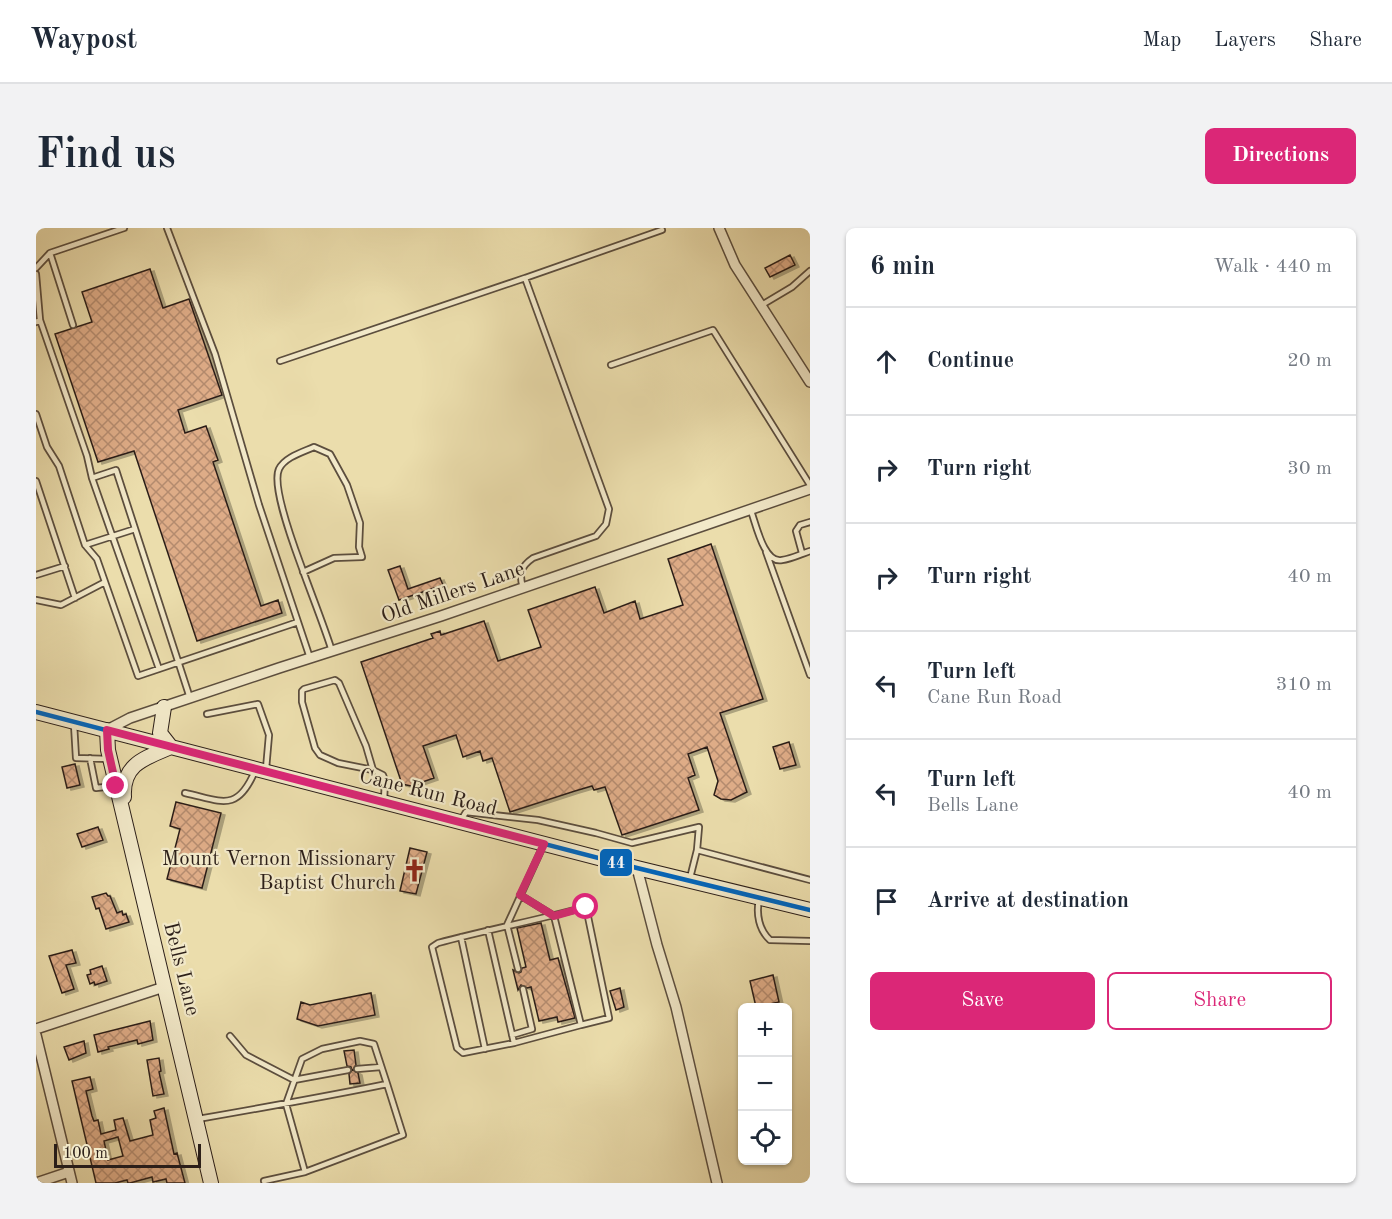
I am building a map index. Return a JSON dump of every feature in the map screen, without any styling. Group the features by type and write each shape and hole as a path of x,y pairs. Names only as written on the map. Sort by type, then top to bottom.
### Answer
{"main road":[{"path":"126,826 123,786 129,771 140,759 171,747 160,733 164,707"},
{"name":"Cane Run Road","path":"36,712 460,823 810,910"},
{"name":"Bells Lane","path":"107,730 116,786 211,1183"}],"street":[{"path":"719,228 735,265 810,382"},
{"name":"Old Millers Lane","path":"107,730 130,718 751,511 810,487"},
{"path":"637,868 676,1007 717,1183"},
{"path":"36,1029 164,987"},
{"path":"36,1035 72,1183"},
{"path":"36,1183 69,1172"}],"lane":[{"path":"36,268 50,253 124,228"},
{"path":"167,228 215,354 259,505 310,658"},
{"path":"280,361 662,230"},
{"path":"50,253 73,325"},
{"path":"760,306 792,287 810,271"},
{"path":"36,274 38,321 87,456 92,478 159,669"},
{"path":"523,588 520,570 526,563 533,558 596,536 606,524 609,509 525,278"},
{"path":"611,365 713,330 810,487"},
{"path":"36,414 47,447 59,466 85,545 97,559 138,676 298,622"},
{"path":"303,572 334,558 362,557 359,547 360,523 347,485 330,454 314,447 284,462 278,474 281,503 303,572 318,606 332,651"},
{"path":"92,478 116,470 190,698"},
{"path":"36,481 75,598"},
{"path":"751,511 810,675"},
{"path":"802,554 796,531 800,525 810,522"},
{"path":"85,545 135,528"},
{"path":"766,552 773,560 781,561 810,551"},
{"path":"36,575 64,566"},
{"path":"36,600 61,605 105,582"},
{"path":"373,770 363,739 339,683 335,680 304,689 302,702 315,748 320,755 338,763 373,770 383,775 384,803"},
{"path":"185,793 225,802 233,801 242,795 261,770 269,735 258,704 207,714"},
{"path":"74,722 76,758 110,759"},
{"path":"90,758 96,788 116,786"},
{"path":"460,823 462,814 466,812 517,818 596,833 632,843 699,827 697,850 690,881"},
{"path":"518,969 507,925 544,844"},
{"path":"697,850 810,880"},
{"path":"520,895 554,916 581,1024"},
{"path":"759,898 760,925 770,940 810,941"},
{"path":"586,907 609,1018 514,1043 463,1053 457,1048 432,947 438,943 507,925 554,916 586,907"},
{"path":"488,930 514,1043"},
{"path":"460,937 485,1049"},
{"path":"512,1035 532,1029 523,989"},
{"path":"230,1036 246,1055 294,1080 348,1070"},
{"path":"264,1181 305,1172 403,1135 374,1044 360,1041 322,1049 302,1059 286,1104 305,1172"},
{"path":"357,1069 381,1067"},
{"path":"195,1119 387,1084"}],"building":[{"path":"790,255 795,265 770,277 765,268"},
{"path":"150,269 163,308 189,299 222,395 178,410 185,433 206,426 218,460 213,462 261,606 278,600 282,613 197,641 134,451 98,462 55,334 92,322 82,292"},
{"path":"711,544 763,699 720,713 747,792 731,800 721,799 714,795 718,781 707,747 688,754 695,775 688,778 699,810 622,835 605,787 594,790 592,786 510,812 492,758 483,761 480,751 463,757 456,735 423,746 434,778 411,786 402,784 361,662 433,638 431,634 440,631 441,635 484,621 498,661 541,647 528,610 595,587 604,613 635,601 640,619 683,605 668,559"},
{"path":"400,566 408,589 440,578 443,585 399,600 388,570"},
{"path":"789,742 796,765 780,769 773,747"},
{"path":"75,764 80,785 67,788 62,767"},
{"path":"176,802 221,813 202,888 167,879 180,829 170,826"},
{"path":"98,827 103,840 82,847 77,834"},
{"name":"Mount Vernon Missionary Baptist Church","path":"410,848 427,852 416,894 400,891"},
{"path":"106,893 110,896 117,913 122,911 123,915 126,914 129,922 106,929 99,908 96,909 92,897"},
{"path":"541,923 550,960 558,958 575,1018 558,1022 557,1017 539,1021 531,987 521,985 518,990 513,970 519,973 522,968 526,967 517,928"},
{"path":"72,950 76,963 66,965 74,989 62,993 49,956"},
{"path":"102,966 107,981 95,985 94,982 90,984 87,975 91,974 90,970"},
{"path":"773,975 779,1002 755,1003 750,981"},
{"path":"620,988 624,1007 616,1010 610,991"},
{"path":"371,993 375,1015 318,1026 297,1019 301,1002 310,1005"},
{"path":"150,1021 153,1040 138,1044 137,1040 108,1047 109,1049 98,1052 94,1035"},
{"path":"84,1041 86,1053 69,1060 64,1047"},
{"path":"354,1050 356,1065 353,1070 358,1073 360,1083 350,1084 349,1074 352,1070 347,1066 344,1051"},
{"path":"159,1058 161,1071 159,1072 164,1094 153,1096 147,1060"},
{"path":"90,1077 93,1089 86,1091 92,1116 94,1121 98,1120 101,1134 116,1130 114,1120 123,1118 130,1141 153,1135 150,1120 156,1118 154,1111 164,1108 174,1154 177,1153 185,1183 167,1183 166,1179 153,1182 152,1177 130,1183 127,1180 115,1183 96,1183 72,1081","holes":["118,1137 123,1156 108,1160 104,1141"]}],"transit line":[{"name":"44","path":"36,712 637,868 810,910"}],"place":[{"name":"Mount Vernon Missionary Baptist Church","path":"414,871"}],"route":[{"path":"116,786 108,750 107,730 544,844 520,895 554,916 586,907"}]}
